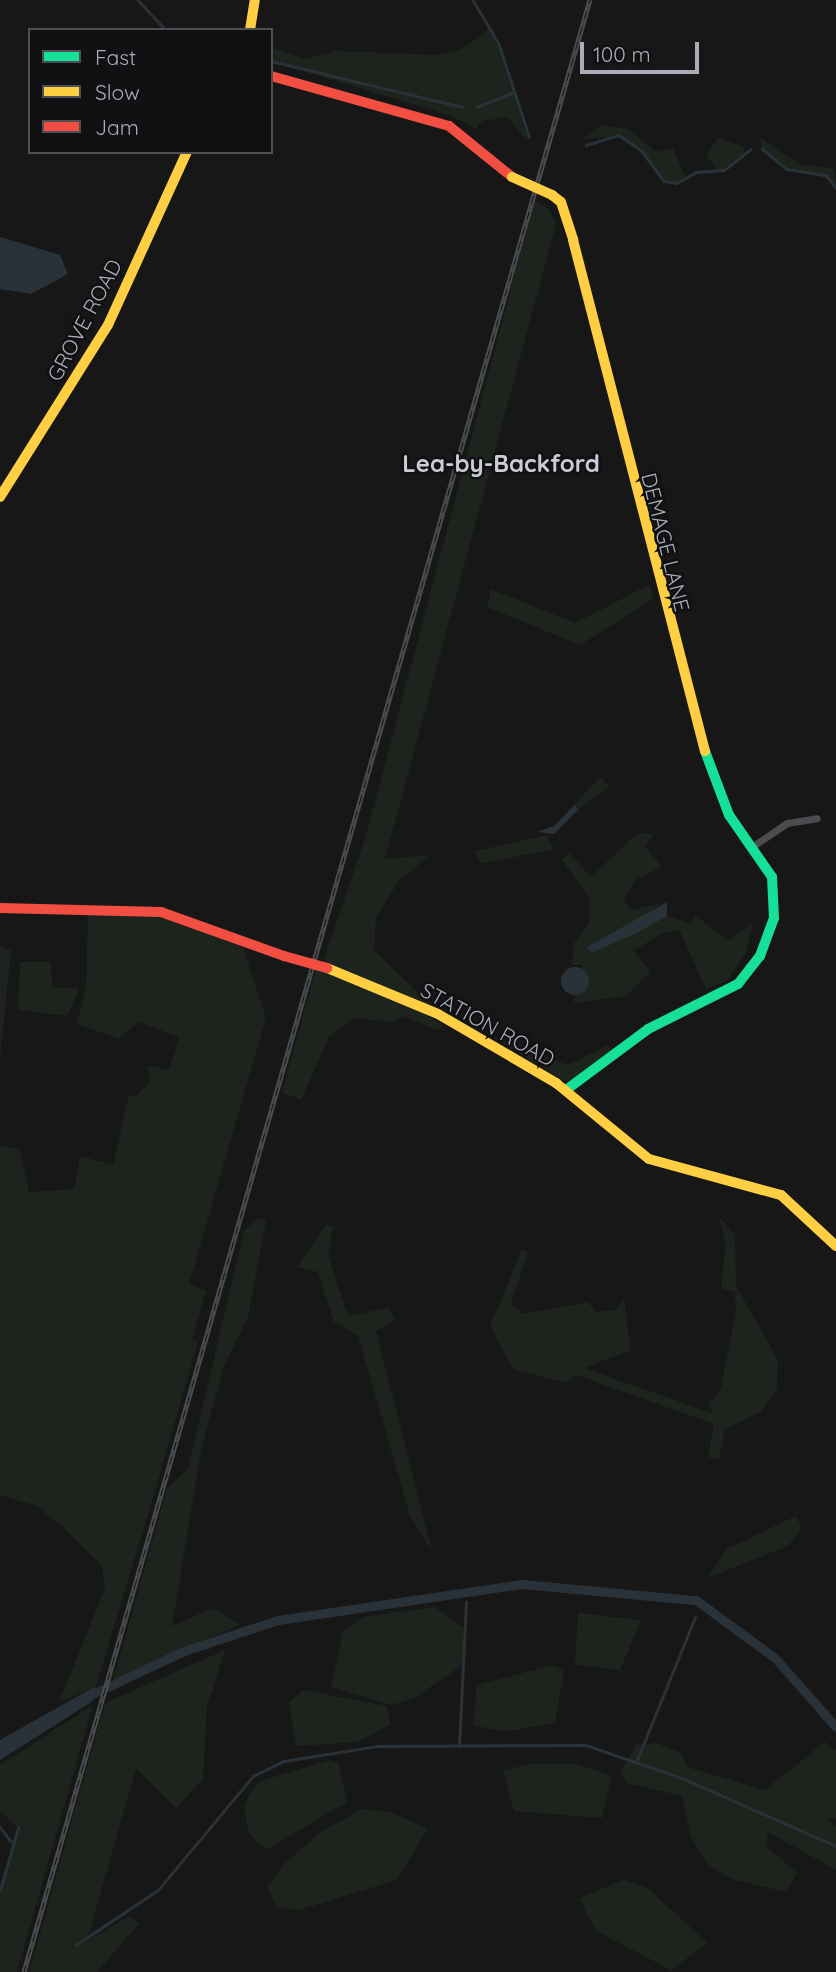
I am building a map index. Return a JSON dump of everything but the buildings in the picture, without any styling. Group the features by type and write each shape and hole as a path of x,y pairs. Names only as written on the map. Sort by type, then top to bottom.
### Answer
{"street":[{"path":"250,28 255,0"},
{"name":"DEMAGE LANE","path":"273,77 449,126 512,177 552,195 561,202 573,240 668,627 713,779 729,816 753,846 772,877 774,918 760,956 725,994 648,1028 566,1090"},
{"name":"GROVE ROAD","path":"0,497 108,326 186,154"},
{"path":"753,846 787,823 817,818"},
{"name":"STATION ROAD","path":"0,908 161,912 284,956 327,968 438,1014 566,1090 649,1159 781,1195 836,1246"}],"shaded area":[{"path":"492,27 529,143 507,117 483,121 476,129 452,116 273,62 273,48 306,59 336,51 437,55 462,49"},
{"path":"602,125 629,129 656,152 673,148 685,176 677,183 664,181 642,151 619,135 581,140"},
{"path":"717,138 743,146 745,153 718,172 707,156"},
{"path":"760,138 799,164 835,169 836,188 826,175 787,169 762,149"},
{"path":"534,202 547,207 556,224 385,859 430,855 398,882 376,918 374,950 435,1009 323,962 366,836"},
{"path":"0,237 60,255 68,274 31,294 0,289"},
{"path":"649,585 653,599 580,645 487,607 491,589 575,623"},
{"path":"600,777 609,786 578,810 575,804"},
{"path":"575,804 578,810 554,834 537,832 554,826"},
{"path":"638,833 654,834 645,846 662,867 635,880 623,900 631,910 661,903 622,933 623,940 667,916 690,923 696,916 729,941 753,922 746,953 727,981 706,989 680,931 664,932 633,951 651,971 626,996 574,1003 581,965 572,965 574,943 589,924 590,898 562,860 569,853 591,877"},
{"path":"547,835 554,850 480,863 475,851"},
{"path":"667,902 667,916 635,934 591,953 587,947"},
{"path":"88,914 157,916 243,947 266,1018 189,1284 206,1291 192,1339 198,1342 96,1686 59,1702 105,1589 102,1566 63,1527 37,1506 0,1495 0,1145 20,1150 29,1192 74,1189 80,1156 113,1165 129,1095 136,1097 150,1081 147,1065 169,1070 179,1037 138,1022 119,1039 77,1024 86,987"},
{"path":"0,946 11,951 0,1059"},
{"path":"20,962 51,962 52,987 79,989 67,1016 18,1010"},
{"path":"575,967 585,971 589,981 585,991 575,995 565,991 561,981 565,971"},
{"path":"316,969 415,1007 443,1026 437,1030 402,1016 393,1022 355,1018 329,1037 301,1100 282,1092"},
{"path":"493,1037 568,1065 608,1045 612,1050 567,1083"},
{"path":"719,1217 735,1235 736,1286 778,1360 777,1389 760,1412 725,1429 719,1459 708,1457 714,1424 576,1375 567,1383 513,1369 490,1326 522,1249 528,1252 511,1304 523,1314 588,1302 596,1312 616,1310 624,1300 631,1350 584,1368 714,1414 709,1404 721,1388 736,1312 735,1292 721,1288 726,1242"},
{"path":"258,1218 266,1220 248,1317 223,1368 201,1451 172,1626 213,1608 240,1625 113,1680 167,1489 188,1469 244,1231"},
{"path":"326,1225 333,1226 328,1255 348,1316 388,1308 395,1320 376,1331 432,1551 410,1516 358,1335 334,1322 318,1272 297,1267"},
{"path":"796,1516 802,1528 788,1546 707,1578 727,1549"},
{"path":"435,1607 464,1628 462,1665 416,1697 392,1705 331,1687 343,1632 363,1617"},
{"path":"578,1613 641,1620 620,1670 575,1665"},
{"path":"225,1650 207,1707 203,1779 176,1808 136,1768 88,1937 72,1950 129,1916 139,1924 97,1972 29,1972 105,1703"},
{"path":"553,1665 564,1671 555,1723 503,1732 473,1725 477,1685"},
{"path":"96,1686 93,1701 0,1760 0,1740"},
{"path":"303,1690 387,1706 390,1724 358,1742 296,1746 289,1703"},
{"path":"93,1705 17,1972 0,1972 0,1890 18,1828 0,1811 0,1765"},
{"path":"825,1742 836,1750 836,1819 825,1818 836,1826 836,1870 768,1832 766,1846 797,1873 786,1892 731,1879 706,1863 691,1837 682,1796 627,1783 621,1771 636,1745 656,1743 680,1752 687,1767 765,1790"},
{"path":"330,1760 338,1763 347,1802 268,1849 260,1845 249,1833 244,1808 249,1794 261,1781"},
{"path":"532,1764 577,1764 612,1776 602,1818 514,1811 503,1770"},
{"path":"362,1809 389,1812 428,1828 397,1880 299,1910 277,1908 267,1887 284,1864 321,1832"},
{"path":"623,1880 646,1887 708,1943 671,1970 596,1931 579,1898"}],"waterway":[{"path":"138,0 164,28"},
{"path":"473,0 499,44 529,136"},
{"path":"273,61 462,107"},
{"path":"477,107 514,92"},
{"path":"586,145 619,135 642,151 664,181 677,183 696,172 724,170 750,150"},
{"path":"762,149 787,169 826,175 836,188"},
{"path":"84,1698 184,1651 278,1620 522,1584 696,1600 775,1658 836,1727"},
{"path":"459,1746 466,1602"},
{"path":"637,1760 695,1617"},
{"path":"76,1945 158,1890 253,1776 284,1761 378,1746 586,1745 682,1778 836,1846"},
{"path":"0,1827 11,1841"},
{"path":"0,1890 18,1828"}],"railway":[{"path":"24,1972 590,0"}],"traffic: fast":[{"path":"566,1090 648,1029 738,984 760,956 774,918 772,877 729,815 705,751"}],"traffic: slow":[{"path":"250,28 255,0"},
{"path":"0,497 108,325 186,154"},
{"path":"512,177 552,195"},
{"path":"552,195 561,202 573,240 705,751"},
{"path":"327,968 438,1014 556,1083 649,1159 781,1195 836,1246"}],"traffic: jam":[{"path":"273,77 449,126 512,177"},
{"path":"0,908 161,912 284,956"},
{"path":"284,956 327,968"}],"district":[{"name":"Lea-by-Backford","path":"501,464"}]}
